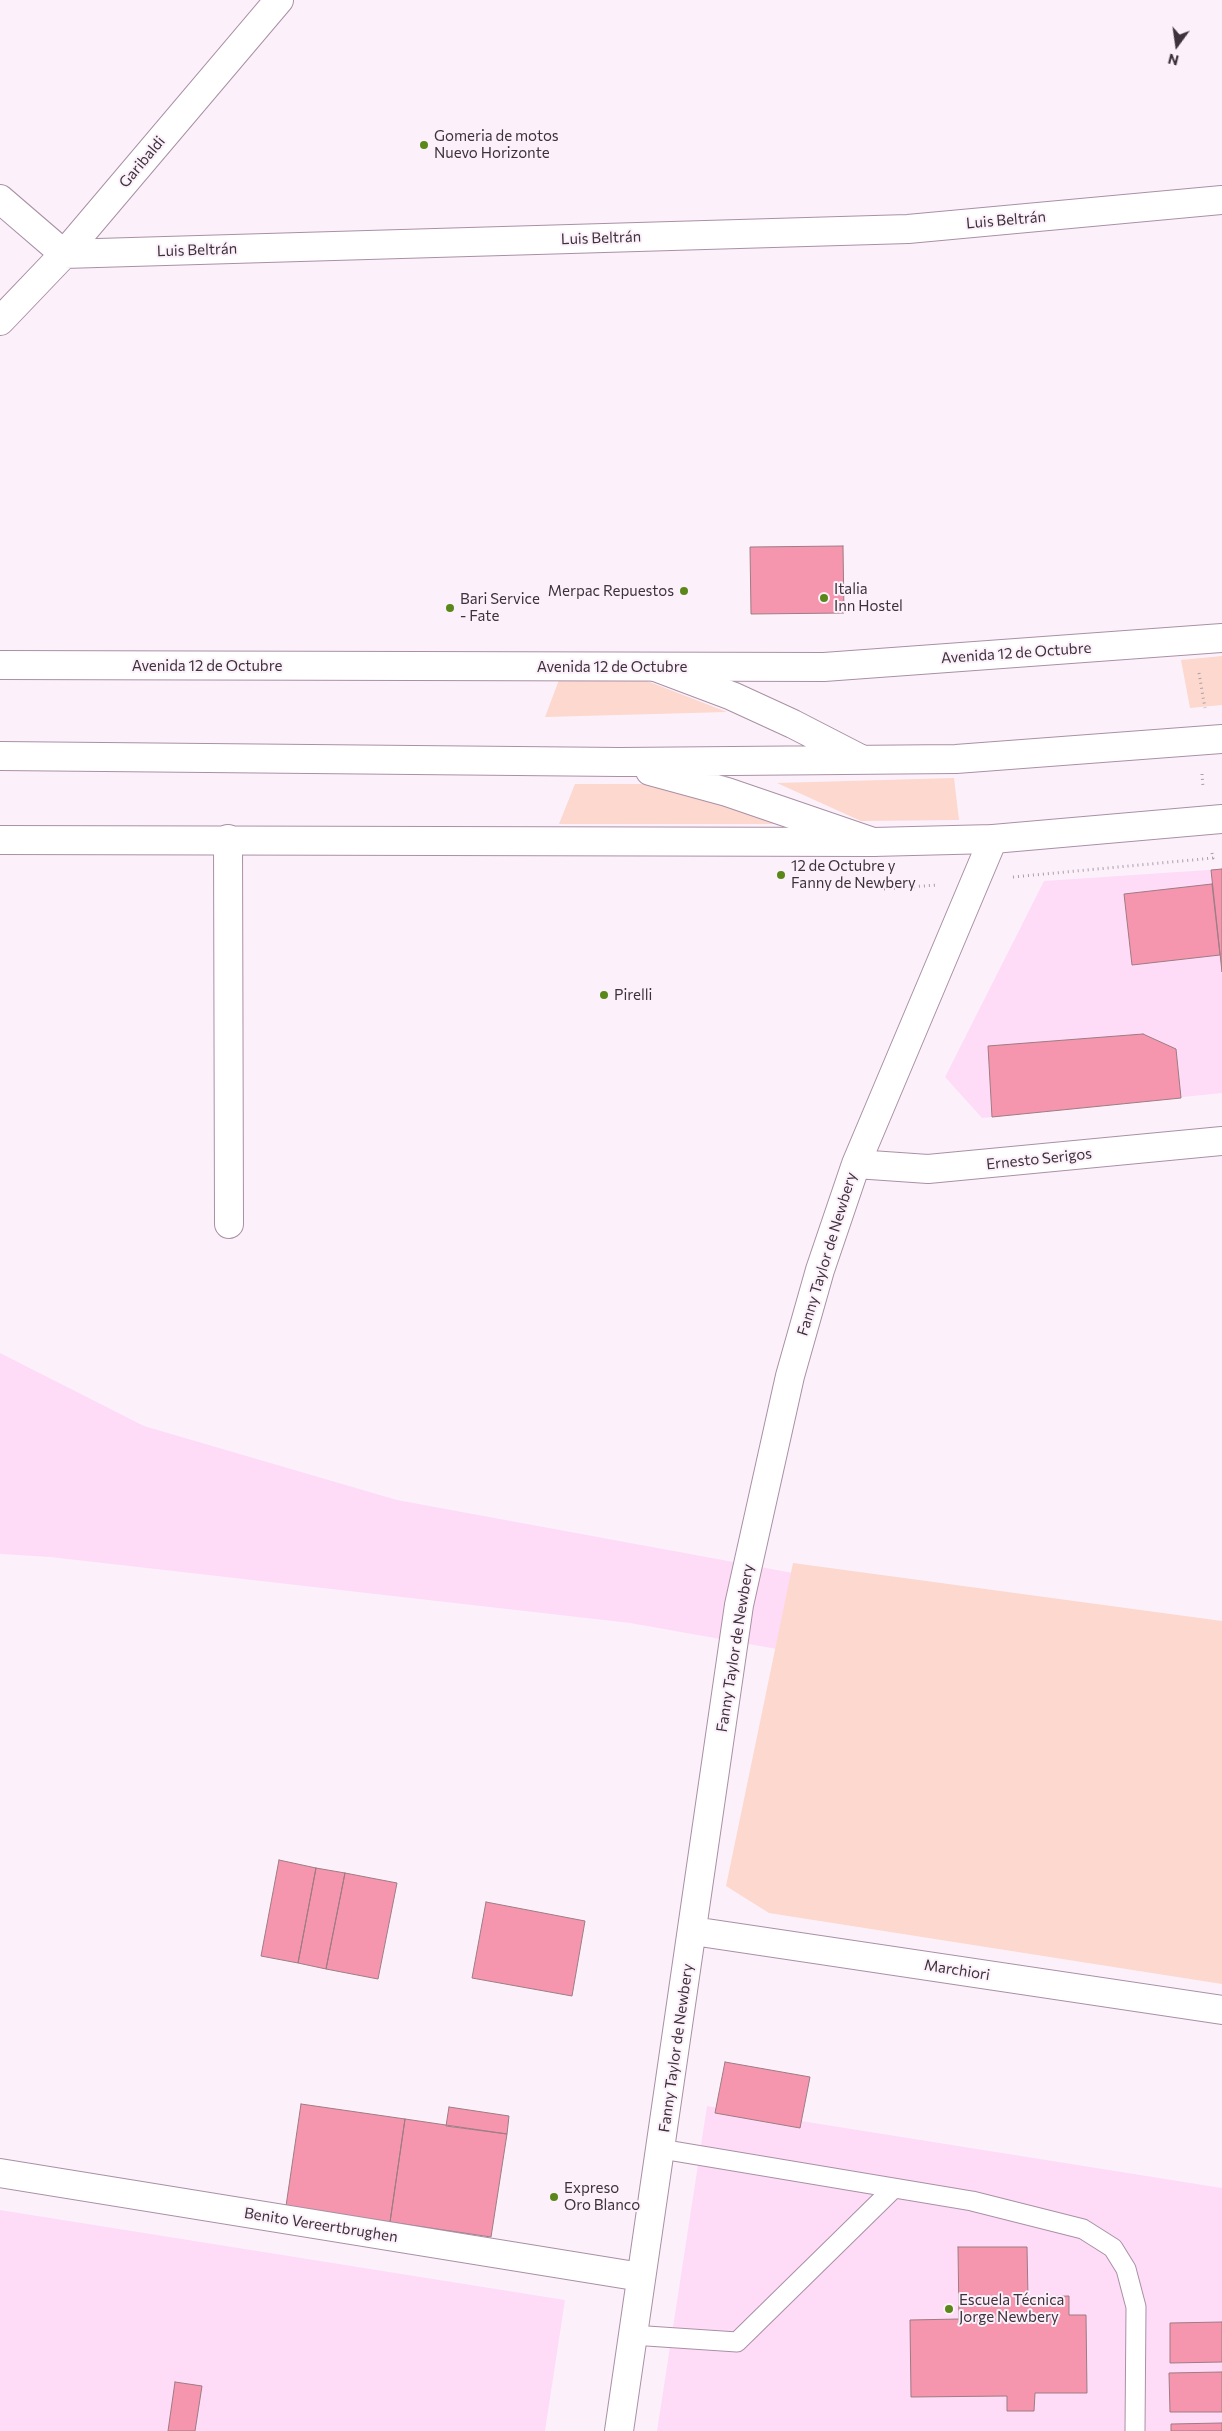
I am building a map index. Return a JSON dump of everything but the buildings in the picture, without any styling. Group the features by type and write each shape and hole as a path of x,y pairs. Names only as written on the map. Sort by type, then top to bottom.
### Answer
{"street":[{"name":"Garibaldi","path":"0,321 64,254 279,0"},
{"path":"0,199 64,254"},
{"name":"Luis Beltrán","path":"64,254 908,229 1222,200"},
{"name":"Avenida 12 de Octubre","path":"0,665 824,667 1222,638"},
{"path":"655,667 740,700 793,724 862,760"},
{"path":"0,756 620,762 956,759 1222,739"},
{"path":"620,762 727,792 874,842"},
{"path":"0,840 228,839 874,842 992,839 1222,819"},
{"path":"228,839 229,1224"},
{"name":"Fanny Taylor de Newbery","path":"619,2431 740,1605 790,1376 820,1270 856,1164 992,839"},
{"name":"Ernesto Serigos","path":"856,1164 928,1169 1222,1141"},
{"name":"Marchiori","path":"693,1930 1222,2010"},
{"name":"Benito Vereertbrughen","path":"0,2173 641,2277"}],"lane":[{"path":"660,2149 972,2201 1083,2229 1114,2248 1126,2269 1136,2307 1135,2431"},
{"path":"632,2335 736,2342 894,2188"}],"shaded area":[{"path":"1222,656 1222,705 1190,708 1181,660"},
{"path":"642,679 727,712 545,717 559,680"},
{"path":"954,778 959,820 861,821 777,783"},
{"path":"575,784 670,784 788,824 559,824"},
{"path":"1222,869 1222,1093 982,1118 945,1077 1044,881"},
{"path":"0,1353 144,1426 397,1500 1222,1652 1222,1728 630,1623 50,1557 0,1554"},
{"path":"793,1563 1222,1621 1222,1984 769,1913 726,1886"},
{"name":"Escuela Técnica Jorge Newbery","path":"707,2106 1222,2188 1222,2431 657,2431"},
{"path":"0,2210 565,2300 545,2431 0,2431"}],"place":[{"name":"Gomeria de motos Nuevo Horizonte","path":"424,145"},
{"name":"Merpac Repuestos","path":"684,591"},
{"name":"Italia Inn Hostel","path":"824,598"},
{"name":"Bari Service - Fate","path":"450,608"},
{"name":"12 de Octubre y Fanny de Newbery","path":"781,875"},
{"name":"Pirelli","path":"604,995"},
{"name":"Expreso Oro Blanco","path":"554,2197"},
{"name":"Escuela Técnica Jorge Newbery","path":"949,2309"}]}
